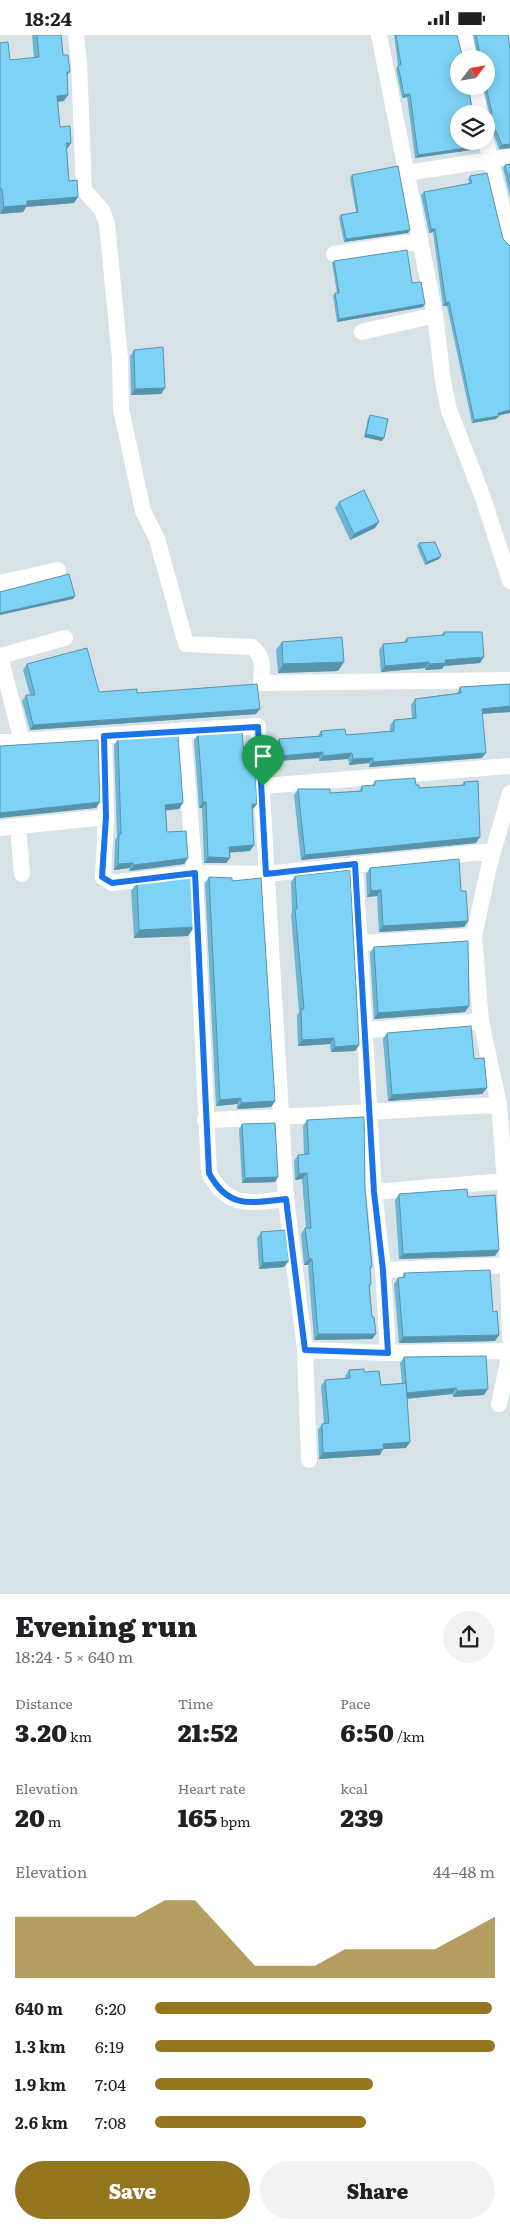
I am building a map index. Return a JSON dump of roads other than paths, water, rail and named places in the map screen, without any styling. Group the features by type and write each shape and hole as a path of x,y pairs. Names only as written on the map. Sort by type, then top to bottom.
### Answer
{"street":[{"path":"76,35 79,62 84,190 102,210 107,224 120,358 121,409 143,511 157,539 186,644 252,647 259,653 262,660 261,683 510,680"},
{"path":"379,35 435,315 443,381 449,410 482,495 510,581"},
{"path":"464,35 467,50"},
{"path":"488,150 510,238"},
{"path":"407,173 510,157"},
{"path":"334,254 420,241"},
{"path":"362,332 435,315"},
{"path":"0,583 58,570"},
{"path":"22,741 0,656 65,638"},
{"path":"0,741 258,727 286,1199 305,1350 309,1460"},
{"path":"183,730 195,873 205,1120 209,1173 216,1186 224,1195 236,1201 254,1202 286,1199"},
{"path":"104,736 106,817 102,877 112,883 195,873 266,874 493,851"},
{"path":"263,786 510,766"},
{"path":"510,793 493,851 474,936 481,1021 499,1105 505,1181 510,1338"},
{"path":"0,828 106,817"},
{"path":"18,826 22,874"},
{"path":"355,864 366,1030 368,1111 374,1192 383,1270 388,1353"},
{"path":"361,943 474,936"},
{"path":"366,1030 481,1021"},
{"path":"205,1120 281,1118 368,1111 499,1105"},
{"path":"374,1192 505,1181"},
{"path":"383,1270 508,1265"},
{"path":"305,1350 388,1353 510,1352 499,1404"}]}
